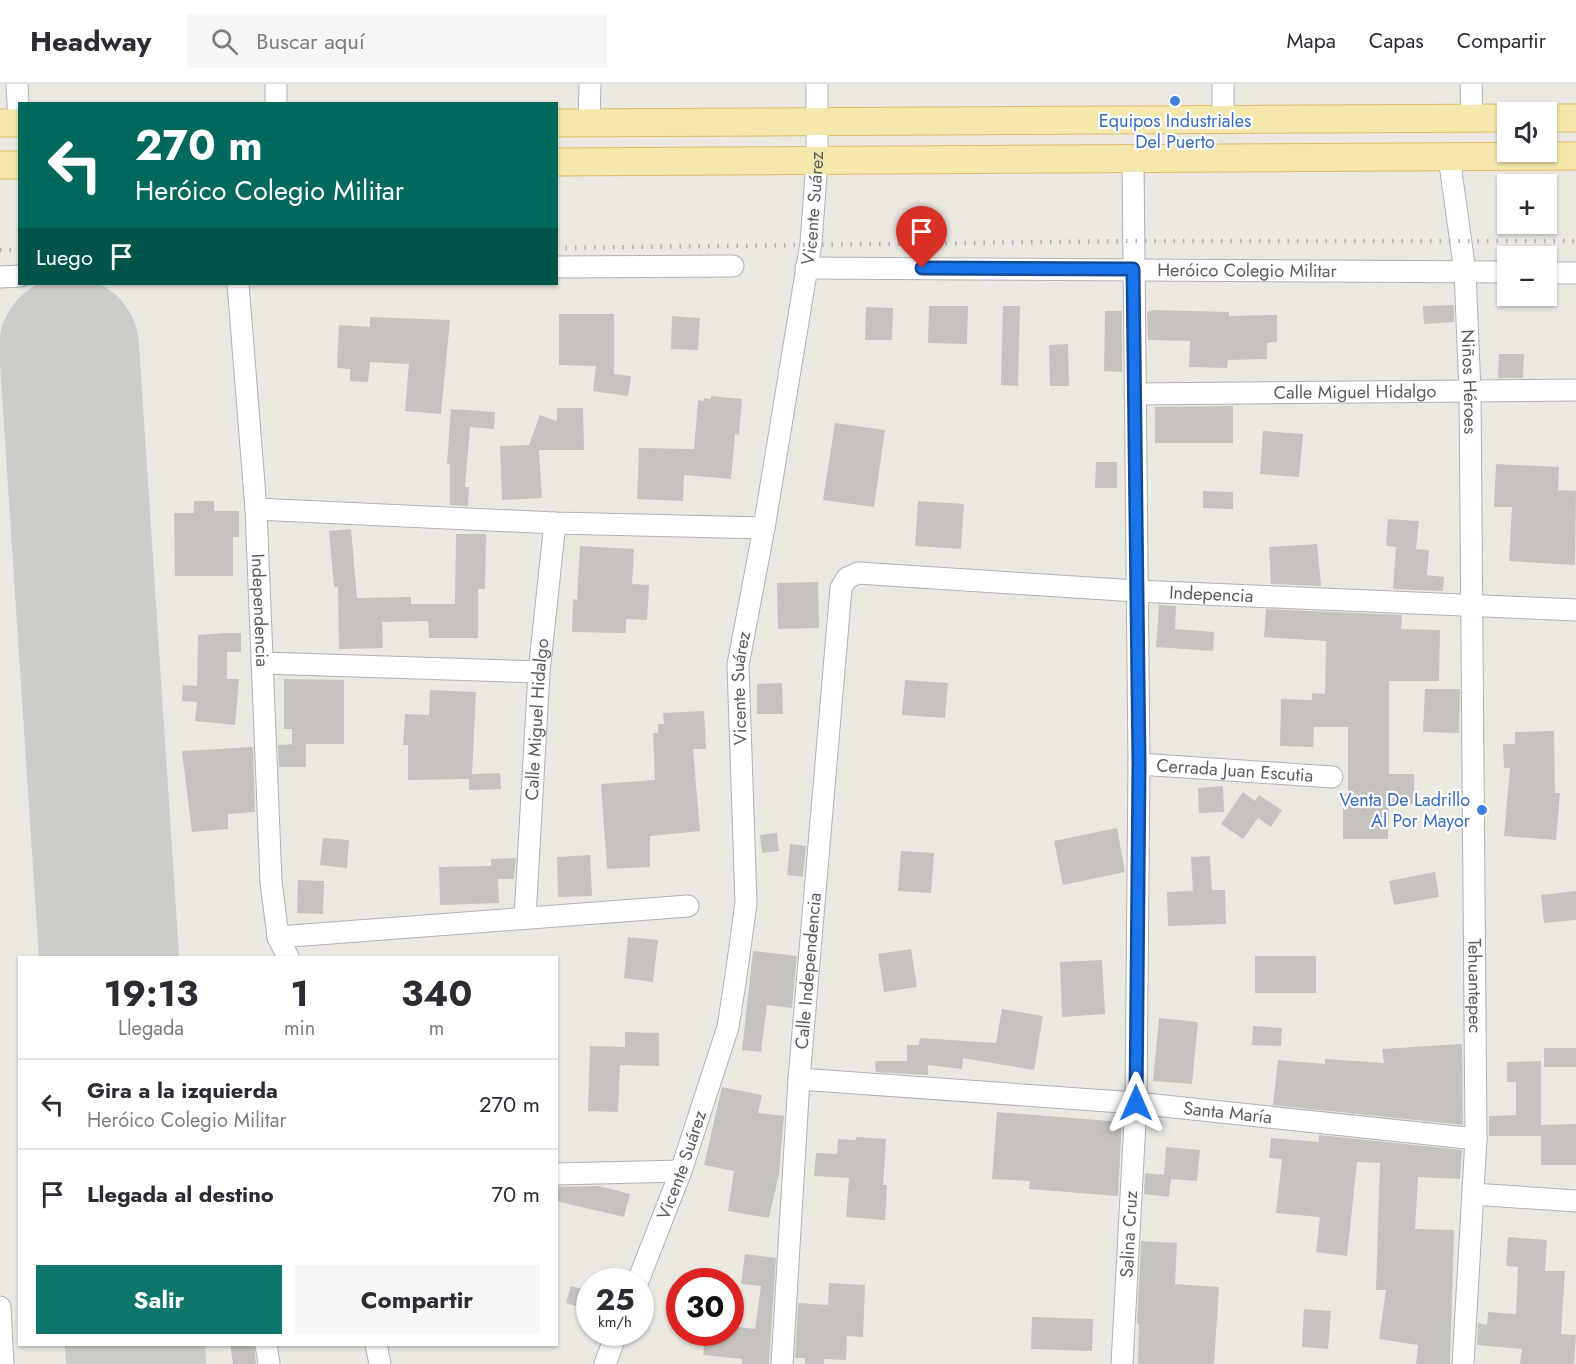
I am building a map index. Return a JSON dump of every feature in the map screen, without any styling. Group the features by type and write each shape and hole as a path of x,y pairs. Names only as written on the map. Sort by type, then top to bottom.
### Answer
{"main road":[{"path":"558,123 1497,118"},
{"path":"1557,118 1576,118"},
{"path":"0,123 18,123"},
{"path":"558,162 1576,156"},
{"path":"0,165 18,165"}],"street":[{"path":"18,84 18,102"},
{"path":"276,84 276,102"},
{"path":"589,123 590,84"},
{"name":"Vicente Suárez","path":"643,1268 681,1171 728,1027 746,903 738,665 742,632 764,528 811,243 817,161 817,84"},
{"path":"1223,84 1223,121"},
{"path":"1471,84 1472,118"},
{"name":"Niños Héroes","path":"1449,157 1466,272 1470,392 1471,607"},
{"name":"Salina Cruz","path":"1122,1364 1136,1103 1139,764 1133,159"},
{"path":"558,267 733,266"},
{"name":"Heróico Colegio Militar","path":"806,268 1497,272"},
{"path":"1557,273 1576,273"},
{"path":"0,277 18,276"},
{"name":"Independencia","path":"238,285 256,509 271,882 278,938"},
{"name":"Calle Miguel Hidalgo","path":"1135,394 1576,390"},
{"path":"256,509 555,523 764,528"},
{"name":"Calle Miguel Hidalgo","path":"525,917 539,672 555,523"},
{"name":"Indepencia","path":"847,578 858,573 1136,591 1576,610"},
{"name":"Calle Independencia","path":"782,1364 799,1079 841,588 847,578"},
{"name":"Tehuantepec","path":"1463,1364 1476,1139 1471,607"},
{"path":"262,663 539,672"},
{"name":"Cerrada Juan Escutia","path":"1139,764 1332,777"},
{"path":"287,956 278,938 688,906"},
{"name":"Santa María","path":"799,1079 1136,1103 1476,1139"},
{"path":"558,1174 681,1171"},
{"path":"1473,1194 1576,1201"},
{"path":"0,1306 3,1364"},
{"path":"266,1346 268,1364"},
{"path":"376,1346 380,1364"},
{"path":"604,1364 611,1346"}],"building":[{"path":"1454,305 1454,322 1424,324 1423,306"},
{"path":"929,306 968,306 967,344 928,343"},
{"path":"1003,306 1020,306 1018,386 1001,385"},
{"path":"866,307 893,308 892,340 865,340"},
{"path":"1153,310 1229,312 1229,316 1277,315 1277,342 1267,343 1267,359 1228,360 1227,368 1189,367 1190,341 1148,340 1147,312"},
{"path":"1105,311 1122,311 1122,372 1104,371"},
{"path":"559,314 614,314 614,374 631,376 628,396 593,391 596,366 559,365"},
{"path":"672,316 700,318 698,350 671,349"},
{"path":"370,317 450,320 441,414 405,411 409,364 370,362 368,382 350,381 350,369 337,368 339,325 370,327"},
{"path":"1068,344 1069,386 1050,386 1049,345"},
{"path":"1499,354 1524,354 1523,378 1498,378"},
{"path":"711,396 742,399 739,435 735,434 731,479 684,475 683,501 637,499 639,448 694,449 698,400 711,399"},
{"path":"1233,406 1233,443 1155,443 1155,407"},
{"path":"557,408 583,408 584,450 539,450 542,498 502,500 500,446 529,445 540,415 557,421"},
{"path":"451,409 495,412 494,429 470,427 465,487 469,487 468,506 450,505 450,464 447,464"},
{"path":"835,423 885,430 874,507 823,500"},
{"path":"1263,431 1303,434 1299,477 1260,474"},
{"path":"1096,462 1117,462 1117,488 1095,488"},
{"path":"1496,464 1559,467 1558,490 1576,491 1575,565 1509,561 1512,507 1494,507"},
{"path":"1203,491 1233,492 1233,509 1203,508"},
{"path":"194,501 214,501 214,511 239,511 239,537 233,537 233,576 175,576 174,513 194,513"},
{"path":"918,501 964,504 961,549 915,546"},
{"path":"1388,519 1419,521 1416,549 1429,550 1427,575 1444,577 1443,591 1393,589 1396,547 1386,546"},
{"path":"351,529 357,598 411,597 411,604 455,604 456,534 486,534 485,589 478,589 478,638 429,638 428,621 382,622 383,648 339,649 338,587 334,587 329,531"},
{"path":"1317,544 1321,586 1271,584 1269,547"},
{"path":"580,546 634,549 632,584 649,585 647,620 626,619 626,633 572,632 573,599 577,600"},
{"path":"818,582 819,628 778,629 777,583"},
{"path":"1159,605 1176,606 1175,629 1214,632 1213,651 1156,647"},
{"path":"1266,609 1402,615 1401,629 1440,630 1439,681 1389,681 1389,774 1414,774 1414,804 1389,804 1388,839 1343,839 1343,794 1348,794 1348,727 1314,727 1313,747 1280,746 1281,699 1312,700 1312,693 1325,694 1326,641 1264,637"},
{"path":"241,633 241,652 227,652 227,679 239,679 235,725 195,721 197,702 182,701 183,685 197,686 198,635"},
{"path":"284,679 344,680 344,744 306,744 306,767 279,767 278,745 296,744 292,744 292,729 284,729"},
{"path":"905,680 948,683 945,718 902,715"},
{"path":"782,683 783,714 757,714 757,684"},
{"path":"1425,689 1460,689 1459,733 1423,732"},
{"path":"430,690 476,692 472,774 500,773 501,789 469,790 469,779 408,780 408,745 403,745 405,714 429,715"},
{"path":"704,711 706,749 693,749 700,831 650,836 650,867 607,869 601,784 655,780 653,733 658,733 658,724 664,724 663,713"},
{"path":"1554,731 1555,793 1560,793 1556,840 1504,836 1510,768 1504,768 1503,744 1515,744 1515,732"},
{"path":"253,747 255,812 228,814 228,829 192,832 182,751"},
{"path":"1223,786 1224,812 1199,813 1198,788"},
{"path":"1243,792 1255,801 1259,795 1282,810 1271,827 1258,818 1243,839 1221,824"},
{"path":"1117,828 1125,872 1063,885 1054,841"},
{"path":"777,833 779,851 762,853 760,835"},
{"path":"323,838 349,840 347,868 320,865"},
{"path":"790,844 806,846 803,877 787,875"},
{"path":"901,851 934,853 931,893 898,891"},
{"path":"590,855 592,896 558,897 557,857"},
{"path":"1210,856 1212,890 1225,890 1226,924 1168,926 1167,892 1193,891 1191,857"},
{"path":"516,858 514,879 498,879 499,903 440,905 439,867 491,866 491,859"},
{"path":"1435,872 1439,897 1394,905 1389,881"},
{"path":"298,880 324,881 323,914 297,913"},
{"path":"1576,891 1576,920 1544,923 1541,895"},
{"path":"628,937 658,940 653,982 624,978"},
{"path":"911,949 917,987 884,992 878,954"},
{"path":"753,951 797,956 792,1008 767,1005 761,1052 742,1050"},
{"path":"1255,956 1316,956 1316,993 1255,993"},
{"path":"1102,960 1105,1014 1062,1017 1060,962"},
{"path":"1002,1009 1043,1016 1034,1070 963,1058 962,1069 928,1065 928,1075 876,1072 875,1061 907,1061 907,1045 919,1045 920,1038 996,1043"},
{"path":"1159,1018 1198,1022 1192,1084 1153,1081"},
{"path":"1253,1026 1282,1028 1281,1046 1252,1045"},
{"path":"625,1032 659,1033 659,1066 620,1065 618,1112 588,1111 590,1046 625,1047"},
{"path":"1462,1044 1463,1125 1273,1105 1278,1060 1325,1064 1325,1059 1384,1063 1382,1049"},
{"path":"1544,1048 1576,1048 1576,1067 1544,1067"},
{"path":"1541,1061 1541,1136 1489,1136 1489,1116 1516,1115 1516,1082 1507,1082 1507,1062"},
{"path":"722,1087 762,1095 758,1113 784,1116 779,1174 769,1218 728,1211 734,1171 704,1165"},
{"path":"997,1112 1122,1122 1118,1196 1029,1189 1030,1181 992,1179"},
{"path":"1576,1124 1576,1165 1541,1165 1541,1125"},
{"path":"1319,1135 1462,1150 1460,1179 1418,1177 1415,1229 1454,1230 1450,1364 1416,1364 1418,1345 1379,1339 1386,1290 1376,1290 1380,1163 1357,1162 1347,1256 1316,1252 1320,1217 1276,1213 1282,1159 1269,1158 1271,1138 1319,1142"},
{"path":"856,1137 886,1139 883,1185 887,1185 885,1220 846,1217 849,1178 814,1176 816,1153 837,1154 838,1139 856,1140"},
{"path":"1166,1147 1200,1150 1197,1181 1171,1179 1169,1197 1144,1194 1145,1173 1164,1175"},
{"path":"599,1186 630,1194 624,1217 558,1201 558,1187"},
{"path":"1508,1237 1547,1240 1545,1271 1565,1271 1561,1334 1576,1335 1574,1364 1520,1364 1522,1349 1477,1345 1478,1323 1487,1325 1488,1312 1516,1314 1518,1267 1506,1266"},
{"path":"1141,1241 1177,1243 1175,1284 1219,1287 1214,1364 1138,1364 1139,1325 1137,1324"},
{"path":"745,1254 776,1258 769,1364 742,1364 742,1359 703,1355 704,1346 744,1346 744,1328 755,1329 761,1286 744,1284"},
{"path":"829,1283 865,1285 863,1337 847,1336 846,1360 824,1359 824,1364 805,1364 805,1358 795,1358 798,1303 828,1305"},
{"path":"571,1286 576,1287 576,1306 566,1303"},
{"path":"1304,1309 1331,1311 1328,1349 1302,1347"},
{"path":"1032,1317 1093,1319 1092,1351 1031,1349"},
{"path":"230,1346 254,1346 256,1364 233,1364"}],"runway":[{"path":"69,347 109,956"},
{"path":"135,1346 136,1364"}],"railway":[{"path":"558,248 1133,241 1576,241"},
{"path":"0,250 18,250"}],"place":[{"name":"Equipos Industriales Del Puerto","path":"1175,101"},
{"name":"Venta De Ladrillo Al Por Mayor","path":"1482,810"}],"route":[{"path":"922,268 1133,269 1139,764 1136,1103"}]}
